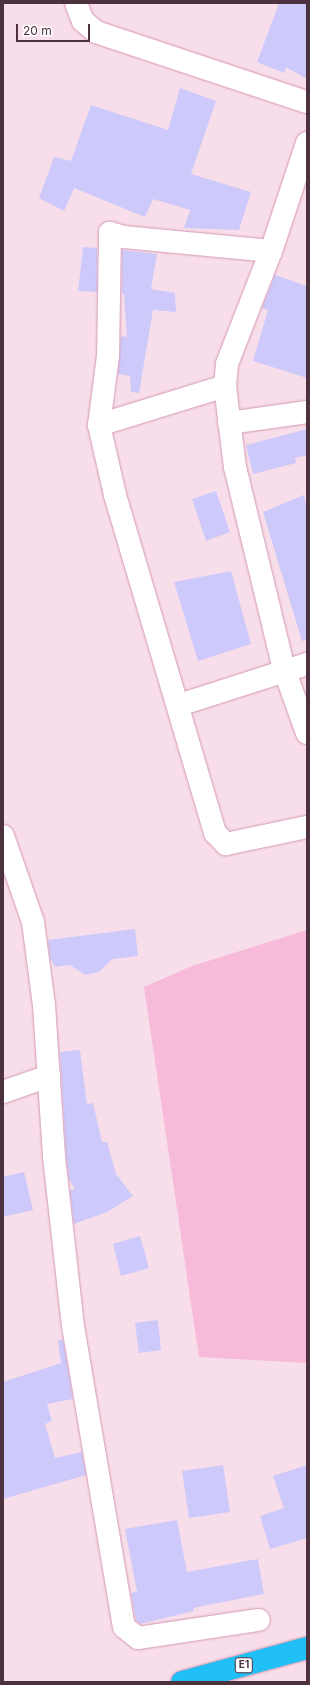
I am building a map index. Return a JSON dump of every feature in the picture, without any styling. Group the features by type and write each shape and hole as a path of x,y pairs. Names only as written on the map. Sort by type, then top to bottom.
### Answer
{"highway":[{"name":"E1","path":"182,1682 307,1648"}],"street":[{"path":"76,3 83,21 96,32 307,102"},
{"path":"307,143 271,251 227,364 225,386 235,468 284,669 307,733"},
{"path":"271,251 124,237 110,233 108,356 99,425 115,494 179,705 215,833 226,844 307,827"},
{"path":"99,425 225,386"},
{"path":"230,423 307,412"},
{"path":"179,705 284,669 307,664"},
{"path":"3,836 33,922 44,1005 54,1157 73,1326 124,1627 138,1638 258,1620"},
{"path":"3,1092 49,1076"}],"shaded area":[{"path":"307,930 307,1363 199,1357 144,987 192,966"}],"building":[{"path":"279,3 307,3 307,79 286,67 284,73 257,62"},
{"path":"180,88 216,101 191,174 251,192 239,230 184,228 190,210 153,199 145,217 74,188 64,211 39,198 54,157 71,161 91,105 168,130"},
{"path":"83,247 97,248 97,292 78,291"},
{"path":"122,250 157,254 151,289 175,293 176,312 153,310 139,393 131,392 130,376 118,374 121,336 127,337 124,294 122,294"},
{"path":"275,275 307,286 307,378 253,361 268,310 262,308"},
{"path":"307,429 307,455 295,458 296,463 253,474 246,445"},
{"path":"216,491 230,532 206,541 192,499"},
{"path":"304,495 307,511 307,640 302,641 263,512"},
{"path":"231,571 251,644 198,661 174,582"},
{"path":"135,929 138,956 112,959 99,972 85,975 70,965 55,967 50,958 48,940"},
{"path":"80,1050 87,1104 93,1103 102,1142 107,1142 116,1174 133,1196 107,1212 74,1224 70,1190 75,1189 69,1179 66,1156 60,1052"},
{"path":"24,1172 33,1210 3,1217 3,1177"},
{"path":"140,1236 149,1268 121,1276 113,1244"},
{"path":"158,1320 161,1350 139,1353 135,1323"},
{"path":"58,1340 63,1340 73,1399 47,1404 52,1421 45,1424 55,1458 82,1452 86,1475 3,1499 3,1382 61,1363"},
{"path":"223,1465 230,1512 189,1518 182,1471"},
{"path":"307,1465 307,1538 270,1549 260,1516 284,1508 273,1476"},
{"path":"177,1520 187,1572 258,1559 264,1594 193,1608 194,1611 140,1624 136,1620 131,1593 137,1592 125,1529"}]}
